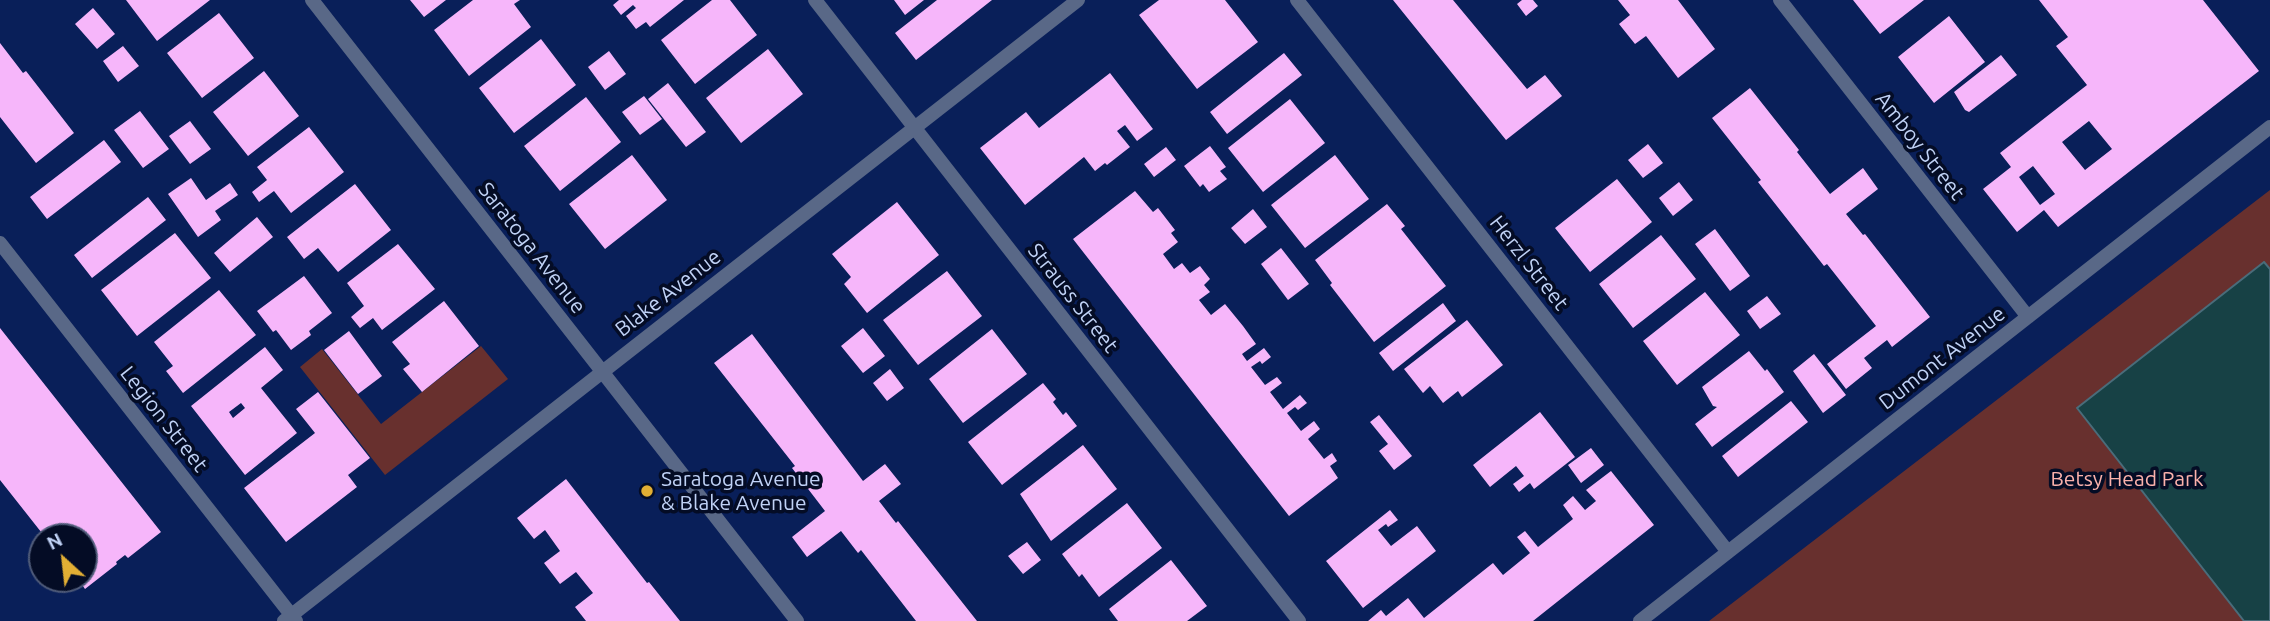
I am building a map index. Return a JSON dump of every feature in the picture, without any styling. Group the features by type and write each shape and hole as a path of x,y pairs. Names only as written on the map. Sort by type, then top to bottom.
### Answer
{"street":[{"name":"Saratoga Avenue","path":"312,0 797,621"},
{"name":"Strauss Street","path":"815,0 1298,621"},
{"name":"Blake Avenue","path":"290,619 602,371 1078,0"},
{"name":"Herzl Street","path":"1297,0 1728,552"},
{"name":"Amboy Street","path":"1780,0 2028,317"},
{"name":"Dumont Avenue","path":"1640,621 2270,127"},
{"name":"Legion Street","path":"0,243 290,619"}],"green space":[{"name":"Betsy Head Park","path":"2270,190 2270,621 1709,621"},
{"path":"481,346 508,379 385,475 300,367 322,349 381,424"}],"shaded area":[{"path":"2264,262 2270,269 2270,621 2244,621 2077,408"}],"building":[{"path":"126,0 210,0 157,41"},
{"path":"410,0 446,0 424,17"},
{"path":"473,0 520,0 514,4 531,27 469,76 434,30"},
{"path":"619,0 684,0 650,27 646,22 636,29 626,16 636,8 633,5 621,15 613,5"},
{"path":"712,0 730,0 757,35 695,84 661,40"},
{"path":"894,0 924,0 905,15"},
{"path":"937,0 992,0 916,60 895,33"},
{"path":"1159,0 1225,0 1258,42 1197,89 1139,15"},
{"path":"1393,0 1453,0 1527,89 1545,75 1562,96 1506,140"},
{"path":"1522,0 1533,0 1538,6 1526,16 1517,4"},
{"path":"1618,0 1678,0 1715,49 1678,78 1646,36 1635,44 1619,24 1630,15"},
{"path":"1853,0 1924,0 1880,34"},
{"path":"2039,0 2203,0 2259,71 2058,227 2044,210 2017,232 1983,189 2011,167 2000,153 2087,85 2056,46 2068,37","holes":["2089,121 2112,149 2085,170 2062,142","2033,166 2055,194 2040,205 2019,177"]},
{"path":"93,8 115,34 97,49 75,24"},
{"path":"219,13 254,58 202,98 167,53"},
{"path":"1949,16 1985,62 1934,103 1898,57"},
{"path":"541,39 576,85 514,133 479,88"},
{"path":"0,43 23,73 26,71 74,133 36,163 0,117"},
{"path":"123,46 139,66 118,82 103,61"},
{"path":"768,49 803,94 741,143 706,98"},
{"path":"609,51 626,74 605,90 588,67"},
{"path":"1284,53 1302,75 1227,134 1210,112"},
{"path":"2001,55 2017,75 1969,112 1965,110 1954,92"},
{"path":"264,71 299,116 248,156 213,112"},
{"path":"1110,73 1153,129 1137,141 1125,125 1117,131 1130,147 1095,171 1084,157 1025,205 980,148 1026,112 1039,128"},
{"path":"668,83 706,132 686,147 648,99"},
{"path":"1750,88 1830,194 1863,168 1878,189 1846,214 1930,317 1892,347 1887,340 1864,358 1872,368 1846,389 1827,364 1876,326 1827,264 1824,266 1712,118"},
{"path":"644,96 662,119 640,135 622,112"},
{"path":"586,97 621,142 560,191 524,146"},
{"path":"1290,99 1325,143 1263,192 1228,148"},
{"path":"140,111 169,149 143,168 114,130"},
{"path":"190,121 211,149 190,164 169,136"},
{"path":"309,127 344,172 291,213 274,191 259,202 252,192 267,180 257,167"},
{"path":"104,140 121,162 47,219 30,197"},
{"path":"1648,144 1663,163 1643,178 1628,160"},
{"path":"1210,146 1226,167 1220,171 1227,179 1209,192 1203,184 1200,187 1184,166"},
{"path":"1166,147 1176,160 1154,177 1144,164"},
{"path":"632,155 667,200 605,249 569,204"},
{"path":"1335,155 1369,199 1305,248 1271,205"},
{"path":"191,178 206,200 230,183 238,195 215,211 221,220 198,237 168,194"},
{"path":"1617,179 1652,222 1590,272 1555,228"},
{"path":"1679,182 1693,200 1673,216 1659,198"},
{"path":"355,184 391,230 338,272 318,248 304,259 287,237"},
{"path":"1135,191 1153,212 1158,208 1175,230 1171,233 1178,242 1163,254 1174,269 1182,263 1190,273 1200,266 1210,279 1204,285 1210,292 1199,300 1211,315 1225,304 1243,326 1256,344 1242,354 1247,361 1264,348 1271,357 1262,364 1260,361 1251,367 1265,385 1277,377 1282,383 1270,392 1283,409 1300,395 1307,403 1298,410 1295,407 1287,413 1301,431 1314,421 1320,429 1308,439 1324,459 1332,453 1337,461 1330,466 1338,478 1289,516 1073,239"},
{"path":"148,197 166,220 92,278 74,255"},
{"path":"897,202 939,255 867,313 844,284 851,277 832,254"},
{"path":"1387,204 1405,226 1401,229 1446,286 1374,342 1330,285 1332,283 1315,260"},
{"path":"1253,209 1267,227 1245,244 1231,228"},
{"path":"257,217 273,237 230,272 214,253"},
{"path":"1715,229 1750,276 1730,291 1695,244"},
{"path":"175,233 211,278 137,336 101,290"},
{"path":"1661,235 1696,279 1633,328 1599,284"},
{"path":"398,244 435,289 382,330 373,318 360,328 351,317 364,306 347,283"},
{"path":"1281,248 1309,284 1288,300 1261,264"},
{"path":"947,271 982,316 918,365 883,320"},
{"path":"304,276 332,313 309,331 311,335 291,350 257,311"},
{"path":"219,290 256,335 183,393 166,371 173,366 154,342"},
{"path":"1705,292 1740,335 1677,385 1643,341"},
{"path":"1767,296 1781,314 1760,329 1747,311"},
{"path":"444,301 479,346 422,392 403,369 410,364 392,342"},
{"path":"1443,303 1456,321 1393,371 1379,353"},
{"path":"1467,320 1503,365 1462,397 1458,391 1443,403 1430,386 1423,393 1404,369"},
{"path":"0,328 161,532 128,558 125,555 98,579 98,523 34,523 0,480"},
{"path":"863,328 885,356 863,373 841,346"},
{"path":"992,329 1027,374 963,423 929,379"},
{"path":"349,331 382,376 358,394 324,350"},
{"path":"752,334 863,481 885,464 901,484 879,501 977,621 916,621 861,550 858,553 841,531 807,557 792,537 825,511 792,468 795,466 714,363"},
{"path":"265,347 283,370 261,388 297,433 245,475 191,406","holes":["241,403 245,408 233,418 229,412"]},
{"path":"1749,351 1784,392 1712,447 1695,424 1717,407 1713,406 1702,387"},
{"path":"1814,354 1846,395 1823,413 1793,371"},
{"path":"890,369 904,388 887,401 873,383"},
{"path":"1043,383 1056,399 1053,402 1063,415 1066,412 1077,426 1002,485 968,442"},
{"path":"318,392 370,458 348,475 357,487 286,542 244,488 315,433 296,409"},
{"path":"1791,401 1808,422 1738,477 1722,456"},
{"path":"1540,412 1575,457 1534,489 1530,483 1519,492 1513,484 1524,476 1516,466 1490,487 1473,465"},
{"path":"1379,415 1412,456 1394,470 1379,451 1388,444 1370,422"},
{"path":"1083,445 1117,489 1051,541 1020,494"},
{"path":"1591,448 1604,465 1581,483 1568,465"},
{"path":"1611,471 1654,525 1533,621 1368,621 1381,610 1386,616 1408,598 1424,618 1493,563 1503,575 1530,553 1517,537 1525,531 1538,547 1573,519 1563,505 1573,496 1585,510 1596,501 1586,490"},
{"path":"566,479 680,621 586,621 575,607 593,593 576,572 560,584 544,563 560,551 545,530 534,539 517,518"},
{"path":"1127,503 1162,548 1099,597 1082,574 1079,577 1062,554"},
{"path":"1390,510 1398,520 1378,530 1391,546 1417,526 1436,551 1363,608 1326,561"},
{"path":"1027,542 1041,560 1023,574 1008,556"},
{"path":"1171,560 1207,606 1187,621 1118,621 1109,609"}],"place":[{"name":"Saratoga Avenue & Blake Avenue","path":"647,491"}]}
